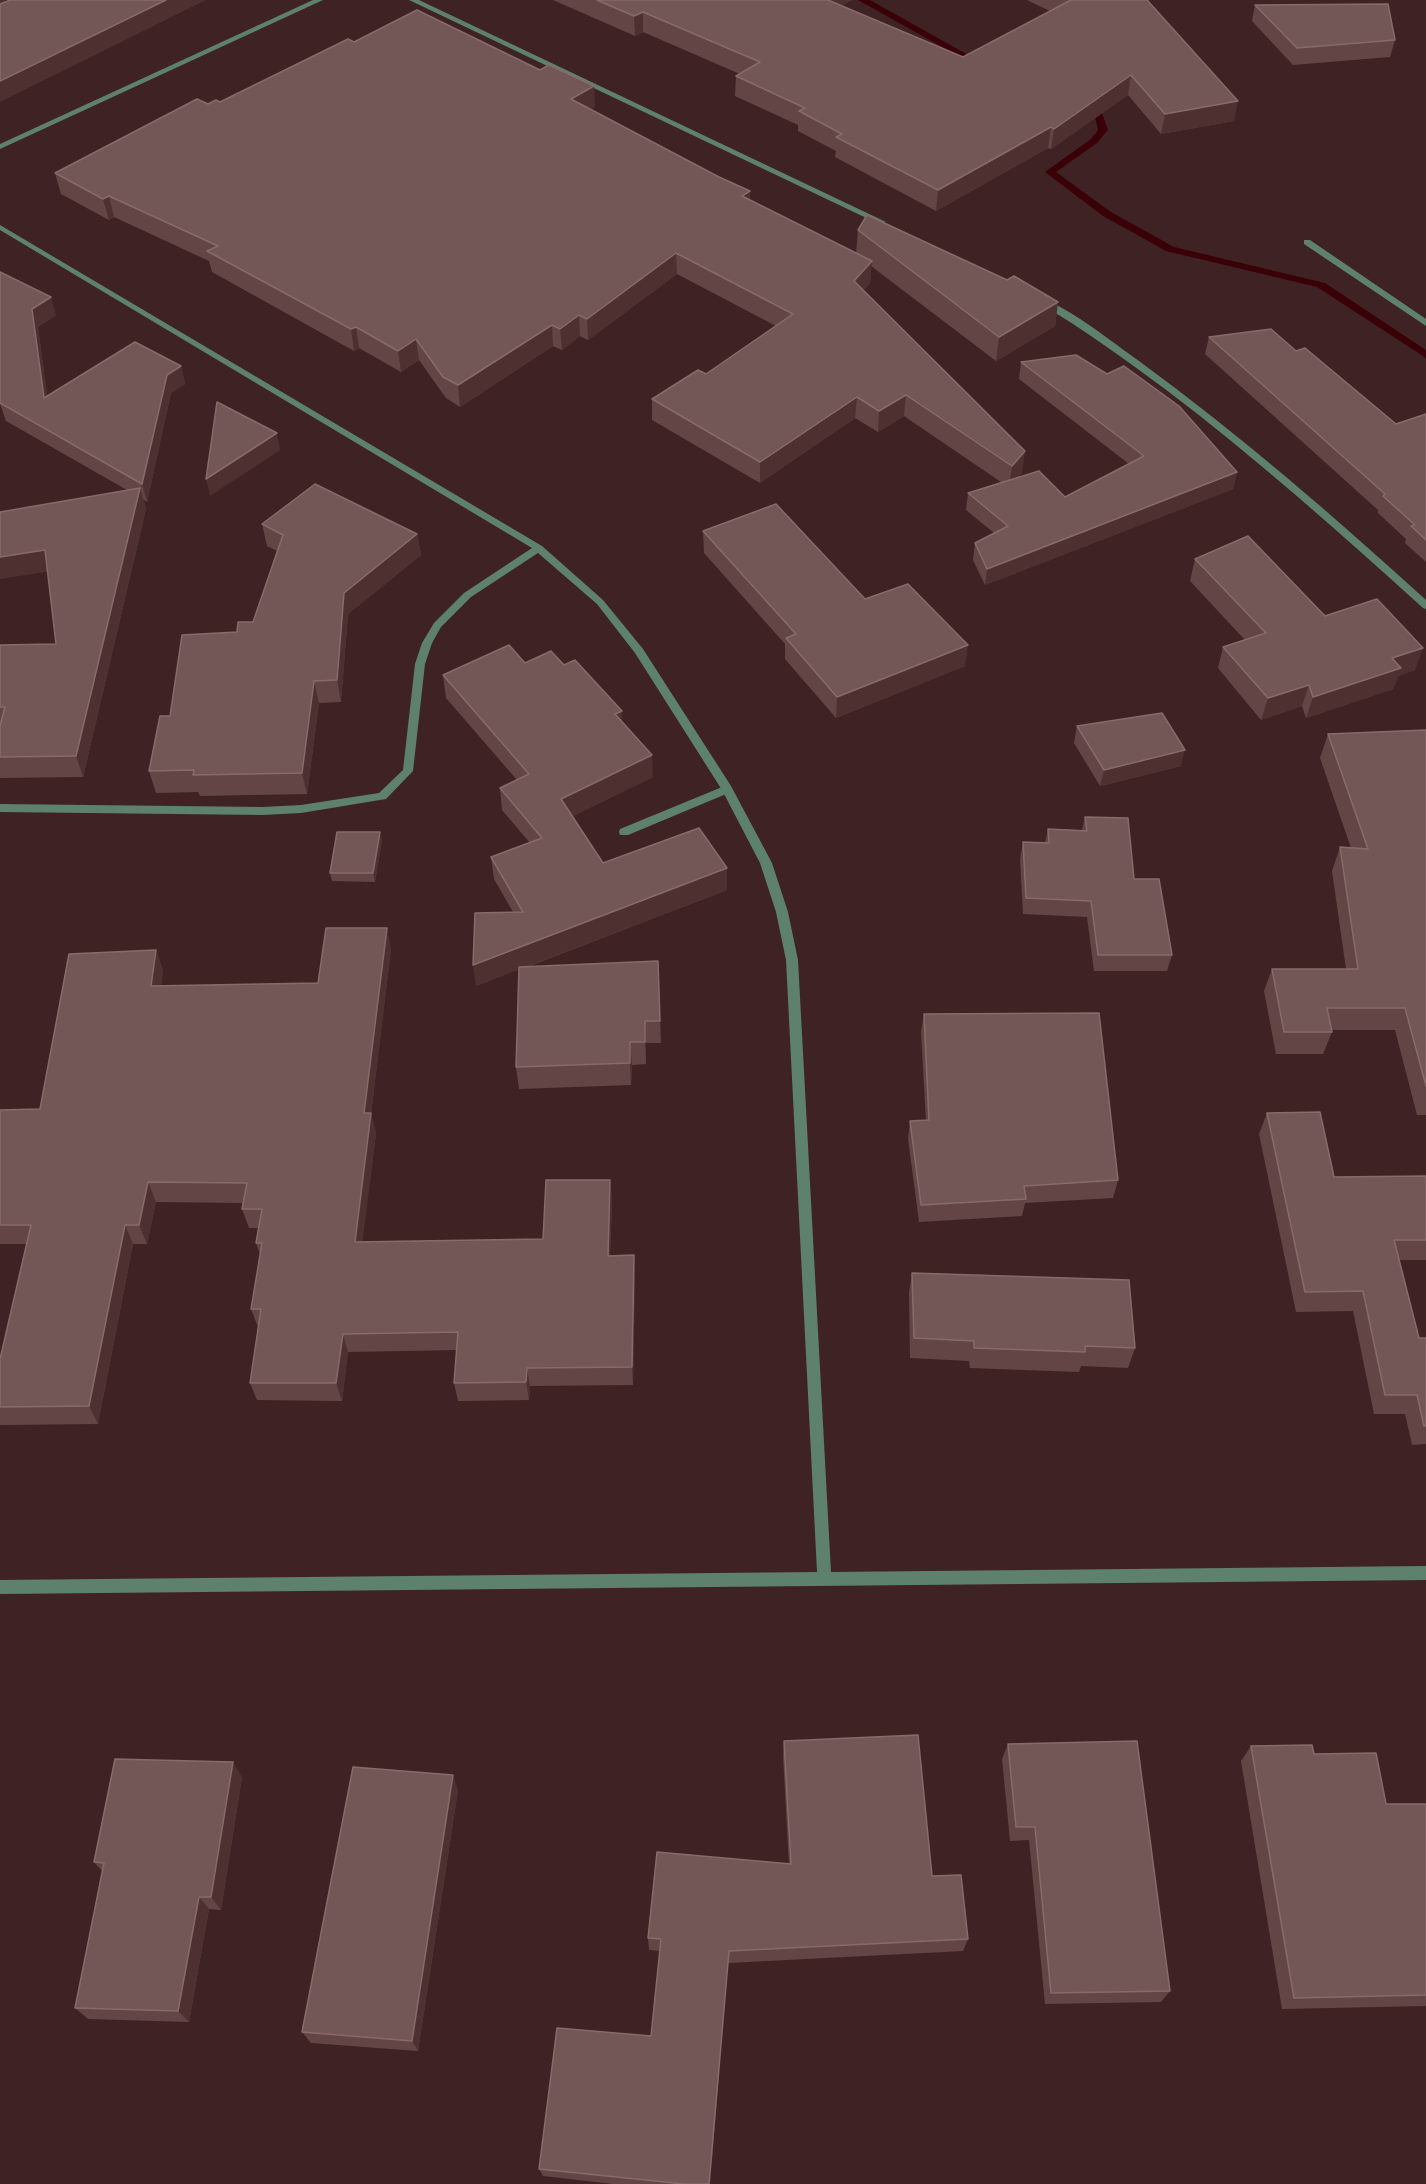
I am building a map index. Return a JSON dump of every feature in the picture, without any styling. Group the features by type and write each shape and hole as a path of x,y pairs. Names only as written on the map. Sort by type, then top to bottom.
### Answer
{"street":[{"path":"0,147 319,0"},
{"path":"413,0 895,228"},
{"path":"0,227 539,548 600,602 639,651 727,789 766,863 782,912 792,960 824,1579"},
{"path":"1307,242 1426,323"},
{"path":"1033,297 1074,319 1221,425 1331,518 1426,606"},
{"path":"0,808 264,811 301,809 382,796 408,771 420,664 424,647 435,626 456,603 539,548"},
{"path":"624,832 727,789"},
{"path":"0,1587 1426,1573"}],"building":[{"path":"10,0 166,0 0,81 0,4"},
{"path":"597,0 828,0 963,57 1071,0 1147,0 1238,101 1165,114 1131,75 1054,129 1051,127 938,190 836,137 842,134 799,111 805,108 736,76 760,62 643,12 634,16"},
{"path":"1388,4 1395,40 1297,48 1255,5"},
{"path":"417,10 540,70 549,65 594,86 571,99 750,191 742,196 872,261 854,281 1025,451 1012,466 906,395 879,411 857,397 760,462 652,399 698,370 706,374 793,314 676,253 587,319 579,315 560,329 552,325 458,385 443,377 416,339 398,351 356,327 351,329 207,251 218,246 109,196 103,199 55,173 197,99 208,104 216,100 220,102 348,39 354,42"},
{"path":"867,215 1007,280 1014,276 1058,302 999,337 858,230"},
{"path":"0,272 51,297 32,309 44,398 135,342 181,366 167,375 142,484 0,403"},
{"path":"1271,329 1296,351 1305,348 1396,424 1426,414 1426,540 1411,526 1415,525 1383,496 1385,494 1209,337"},
{"path":"1076,355 1107,374 1124,366 1179,406 1237,472 987,569 975,543 1008,526 968,493 1039,471 1065,497 1144,456 1021,362"},
{"path":"217,402 277,433 206,479"},
{"path":"315,484 417,534 344,593 337,680 314,681 302,773 193,775 194,770 149,771 160,716 170,716 182,635 237,632 238,622 253,622 283,535 262,524"},
{"path":"140,488 76,756 0,757 0,726 5,707 0,707 0,645 56,644 45,550 0,557 0,512"},
{"path":"776,504 865,599 908,584 968,645 837,697 786,638 796,634 703,531"},
{"path":"1248,536 1325,616 1377,599 1423,648 1392,658 1401,668 1313,697 1309,685 1268,698 1223,647 1266,633 1195,559"},
{"path":"509,645 525,663 551,651 564,665 575,660 622,711 615,714 652,755 561,799 603,863 699,828 727,868 473,965 475,913 523,912 491,857 542,838 500,788 529,774 443,675"},
{"path":"1162,713 1185,750 1104,770 1077,726"},
{"path":"1426,730 1426,1086 1405,1008 1327,1008 1332,1032 1284,1032 1272,969 1358,969 1340,847 1368,849 1328,734"},
{"path":"1085,817 1128,818 1134,879 1159,879 1172,955 1098,955 1091,901 1026,898 1023,842 1049,843 1048,829 1087,831"},
{"path":"337,832 380,832 373,873 330,873"},
{"path":"326,928 387,928 364,1113 371,1113 355,1242 543,1239 546,1180 610,1180 608,1256 634,1255 632,1367 527,1368 526,1382 454,1383 458,1332 343,1334 336,1383 250,1383 261,1309 251,1309 262,1243 256,1243 262,1209 242,1209 247,1183 148,1182 139,1225 125,1225 89,1406 0,1407 0,1359 31,1225 0,1225 0,1110 40,1109 69,954 156,950 151,986 318,983"},
{"path":"658,961 660,1021 645,1021 645,1042 630,1042 630,1063 516,1067 519,967"},
{"path":"1099,1013 1118,1180 1024,1186 1026,1199 921,1205 910,1121 929,1120 924,1014"},
{"path":"1320,1112 1334,1177 1426,1176 1426,1240 1394,1240 1419,1338 1426,1338 1426,1426 1424,1426 1417,1395 1385,1395 1363,1291 1305,1292 1267,1113"},
{"path":"912,1273 1129,1280 1135,1348 1085,1346 1085,1352 974,1348 974,1341 914,1338"},
{"path":"918,1735 932,1876 961,1875 968,1939 729,1951 709,2184 684,2184 539,2169 557,2028 651,2036 661,1939 648,1938 657,1852 791,1864 784,1741"},
{"path":"1137,1741 1170,1991 1051,1993 1035,1827 1016,1827 1008,1744"},
{"path":"1312,1745 1314,1754 1376,1753 1386,1804 1426,1804 1426,1995 1294,1998 1251,1746"},
{"path":"115,1759 233,1762 211,1897 199,1897 178,2011 75,2008 104,1863 94,1862"},
{"path":"353,1767 453,1775 412,2041 302,2032"}],"waterway":[{"path":"863,0 981,65"},
{"path":"1080,109 1099,115 1103,130 1094,141 1050,172 1107,214 1170,249 1321,285 1426,355"}]}
